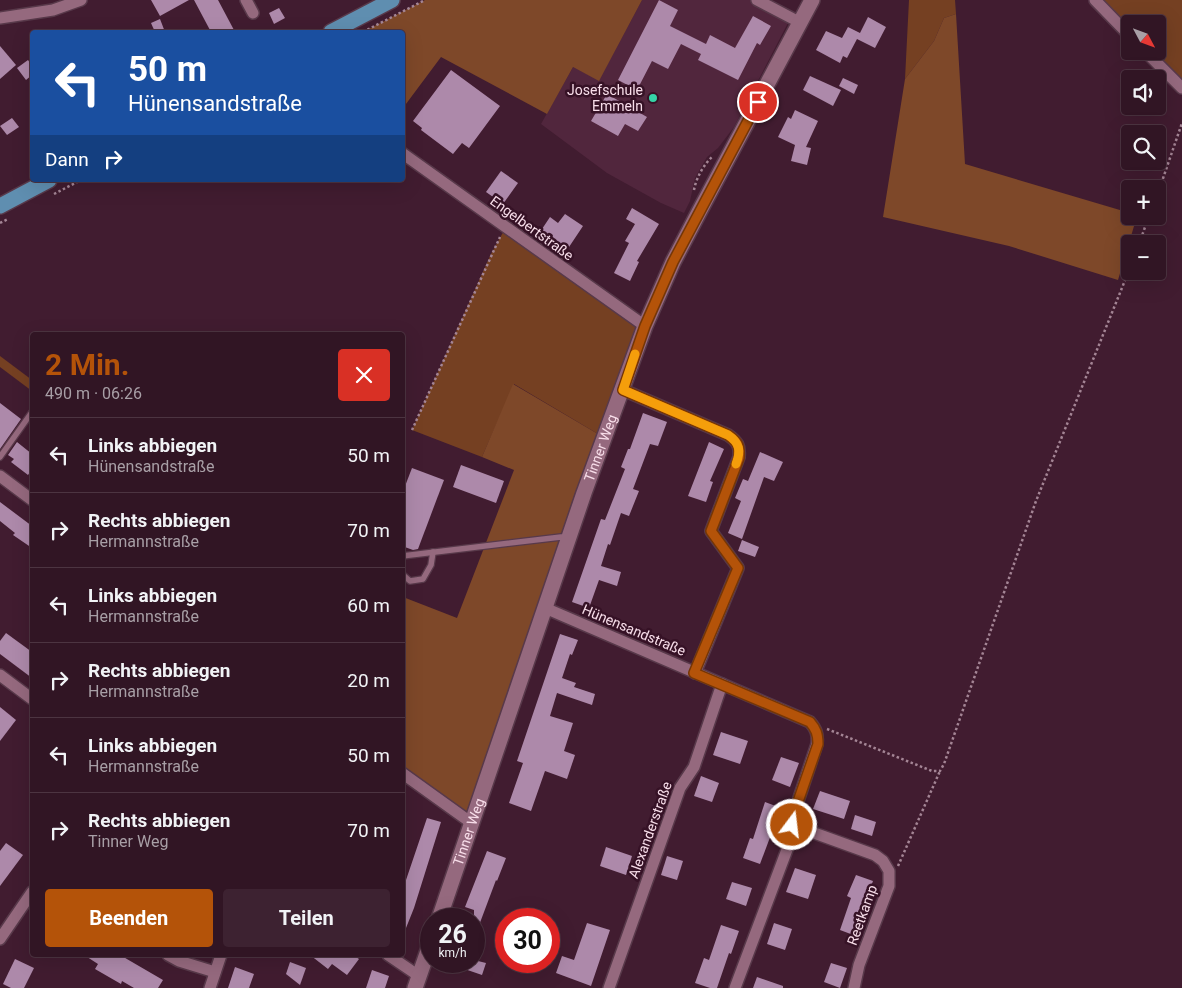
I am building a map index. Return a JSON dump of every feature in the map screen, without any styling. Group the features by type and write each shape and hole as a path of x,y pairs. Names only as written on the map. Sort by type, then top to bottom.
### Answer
{"main road":[{"path":"334,30 392,0"},
{"path":"0,206 45,182"}],"street":[{"path":"0,18 54,10 81,0"},
{"path":"246,0 253,13"},
{"path":"757,0 801,23"},
{"name":"Tinner Weg","path":"443,908 473,824 568,539 645,326 673,262 812,0"},
{"path":"1095,0 1121,27"},
{"path":"1154,60 1182,88"},
{"name":"Engelbertstraße","path":"405,155 645,326"},
{"path":"623,390 728,435 736,441 740,448 739,458 711,531 738,568 694,673"},
{"path":"0,476 30,498"},
{"name":"Hünensandstraße","path":"546,608 810,722"},
{"path":"0,675 30,698"},
{"name":"Alexanderstraße","path":"609,988 680,788 694,767 722,684"},
{"path":"736,988 788,847 793,816 818,744 816,728 810,722"},
{"path":"405,775 473,824"},
{"name":"Reetkamp","path":"792,825 876,855 883,861 889,871 889,886 859,965 854,988"},
{"path":"0,939 30,895"},
{"path":"171,957 179,962 215,972"},
{"path":"210,988 220,957"},
{"path":"390,957 417,982"}],"lane":[{"path":"0,457 30,415"},
{"path":"405,556 561,537 568,539"},
{"path":"405,577 410,581 423,579 431,565 434,552"}],"path":[{"path":"367,30 425,0"},
{"path":"1162,180 1182,123"},
{"path":"412,430 491,254 506,227"},
{"path":"889,886 944,764 1036,501 1125,280"},
{"path":"810,722 932,771 940,771"}],"shaded area":[{"path":"425,0 642,0 599,81 573,67 547,114 441,57 405,105 405,30 367,30"},
{"name":"Josefschule Emmeln","path":"642,0 753,0 790,19 734,127 718,148 707,157 695,178 690,201 684,213 661,203 607,173 541,124 573,67 599,80"},
{"path":"909,0 955,0 956,14 944,18 934,41 905,79"},
{"path":"1095,0 1182,0 1182,88 1154,60 1166,60 1166,15 1121,15 1121,27"},
{"path":"956,14 965,164 1121,210 1121,225 1134,225 1131,235 1121,235 1121,270 1118,280 1009,246 883,217 905,79 934,41 944,18"},
{"path":"506,227 636,321 633,342 598,434 514,384 482,457 412,430 491,254"},
{"path":"0,356 30,378 30,390 0,367"},
{"path":"513,384 598,434 575,493 466,820 405,774 405,598 457,618 514,470 482,457"}],"building":[{"path":"151,0 189,0 160,16"},
{"path":"194,0 218,0 234,30 210,30"},
{"path":"659,0 678,10 670,26 706,44 710,35 735,48 753,16 771,26 760,45 757,43 738,80 698,60 701,54 681,44 668,69 652,61 637,90 618,80"},
{"path":"279,8 285,18 274,24 269,13"},
{"path":"868,17 886,27 875,48 857,39 847,58 843,56 840,63 816,50 826,31 842,38 848,27 860,33"},
{"path":"160,19 164,30 154,30 151,23"},
{"path":"0,46 16,65 0,79"},
{"path":"28,60 30,63 30,77 26,80 17,68"},
{"path":"451,70 500,106 469,148 462,143 453,154 421,130 422,128 413,121"},
{"path":"810,76 841,90 833,106 803,90"},
{"path":"843,78 858,85 854,94 839,86"},
{"path":"607,94 647,117 638,131 625,124 618,136 591,121"},
{"path":"795,110 818,121 806,147 811,148 807,165 791,161 795,145 778,137 788,117 791,119"},
{"path":"12,118 19,127 7,135 0,126"},
{"path":"501,171 518,183 503,204 486,192"},
{"path":"632,208 659,224 637,261 639,262 630,281 614,273 629,243 625,241 635,224 626,219"},
{"path":"565,214 583,226 565,253 538,235 550,217 558,223"},
{"path":"0,403 21,419 0,449"},
{"path":"643,413 667,422 658,446 650,444 633,489 639,491 629,516 621,513 601,566 621,572 617,586 599,580 589,608 572,602 601,519 605,520 625,469 621,467 628,449 630,449"},
{"path":"17,442 30,452 30,472 28,475 11,462 14,459 8,455"},
{"path":"709,442 724,449 710,481 713,482 706,502 688,496"},
{"path":"760,452 783,462 774,481 764,477 742,539 728,533 741,501 735,498 743,479 748,481"},
{"path":"461,465 504,481 496,503 453,487"},
{"path":"412,468 444,480 418,549 413,550 405,547 405,486"},
{"path":"0,502 30,524 30,547 13,535 15,533 0,521"},
{"path":"742,540 759,547 755,557 738,551"},
{"path":"6,633 30,651 30,676 0,654 0,641"},
{"path":"560,634 578,640 572,655 570,654 562,678 576,683 574,687 595,694 592,705 557,693 550,716 573,723 564,751 575,755 567,779 545,771 531,811 509,803 523,763 517,761"},
{"path":"0,707 16,720 0,741"},
{"path":"721,732 748,741 740,764 713,755"},
{"path":"781,757 799,763 790,787 772,780"},
{"path":"701,776 719,783 712,802 694,796"},
{"path":"820,791 850,801 844,819 813,809"},
{"path":"765,802 781,808 760,864 743,858 750,838 753,839"},
{"path":"855,815 876,822 872,836 851,829"},
{"path":"427,818 441,822 405,930 405,883"},
{"path":"6,843 23,855 0,886 0,851"},
{"path":"606,847 632,856 626,875 600,866"},
{"path":"487,851 506,858 485,909 465,907"},
{"path":"667,856 683,861 677,880 661,875"},
{"path":"795,868 816,875 808,899 786,892"},
{"path":"856,875 873,881 861,913 864,914 856,936 840,930 851,898 847,896"},
{"path":"732,882 752,888 746,906 726,899"},
{"path":"587,923 610,930 591,986 556,973 560,973 562,956 574,960"},
{"path":"774,923 792,929 785,950 767,944"},
{"path":"721,925 739,931 717,988 710,988 695,983 704,958 709,960"},
{"path":"87,957 123,957 163,980 158,988 134,988 122,981 121,984 95,969 98,964"},
{"path":"313,957 356,957 359,959 347,975 332,964 328,969"},
{"path":"15,959 34,968 24,988 11,988 3,984"},
{"path":"290,962 306,968 300,985 286,974"},
{"path":"831,963 847,968 840,988 824,982"},
{"path":"235,967 254,974 249,988 228,988"},
{"path":"372,970 389,976 385,988 366,988"},
{"path":"757,977 783,986 783,988 753,988"}],"slow traffic":[{"path":"635,354 623,390 728,435 736,441 740,448 736,464"}],"place":[{"name":"Josefschule Emmeln","path":"653,98"}],"route":[{"path":"758,102 673,262 645,326 623,390 728,435 736,441 740,448 739,458 711,531 738,568 694,673 810,722 816,728 818,744 793,816 792,825"}]}
